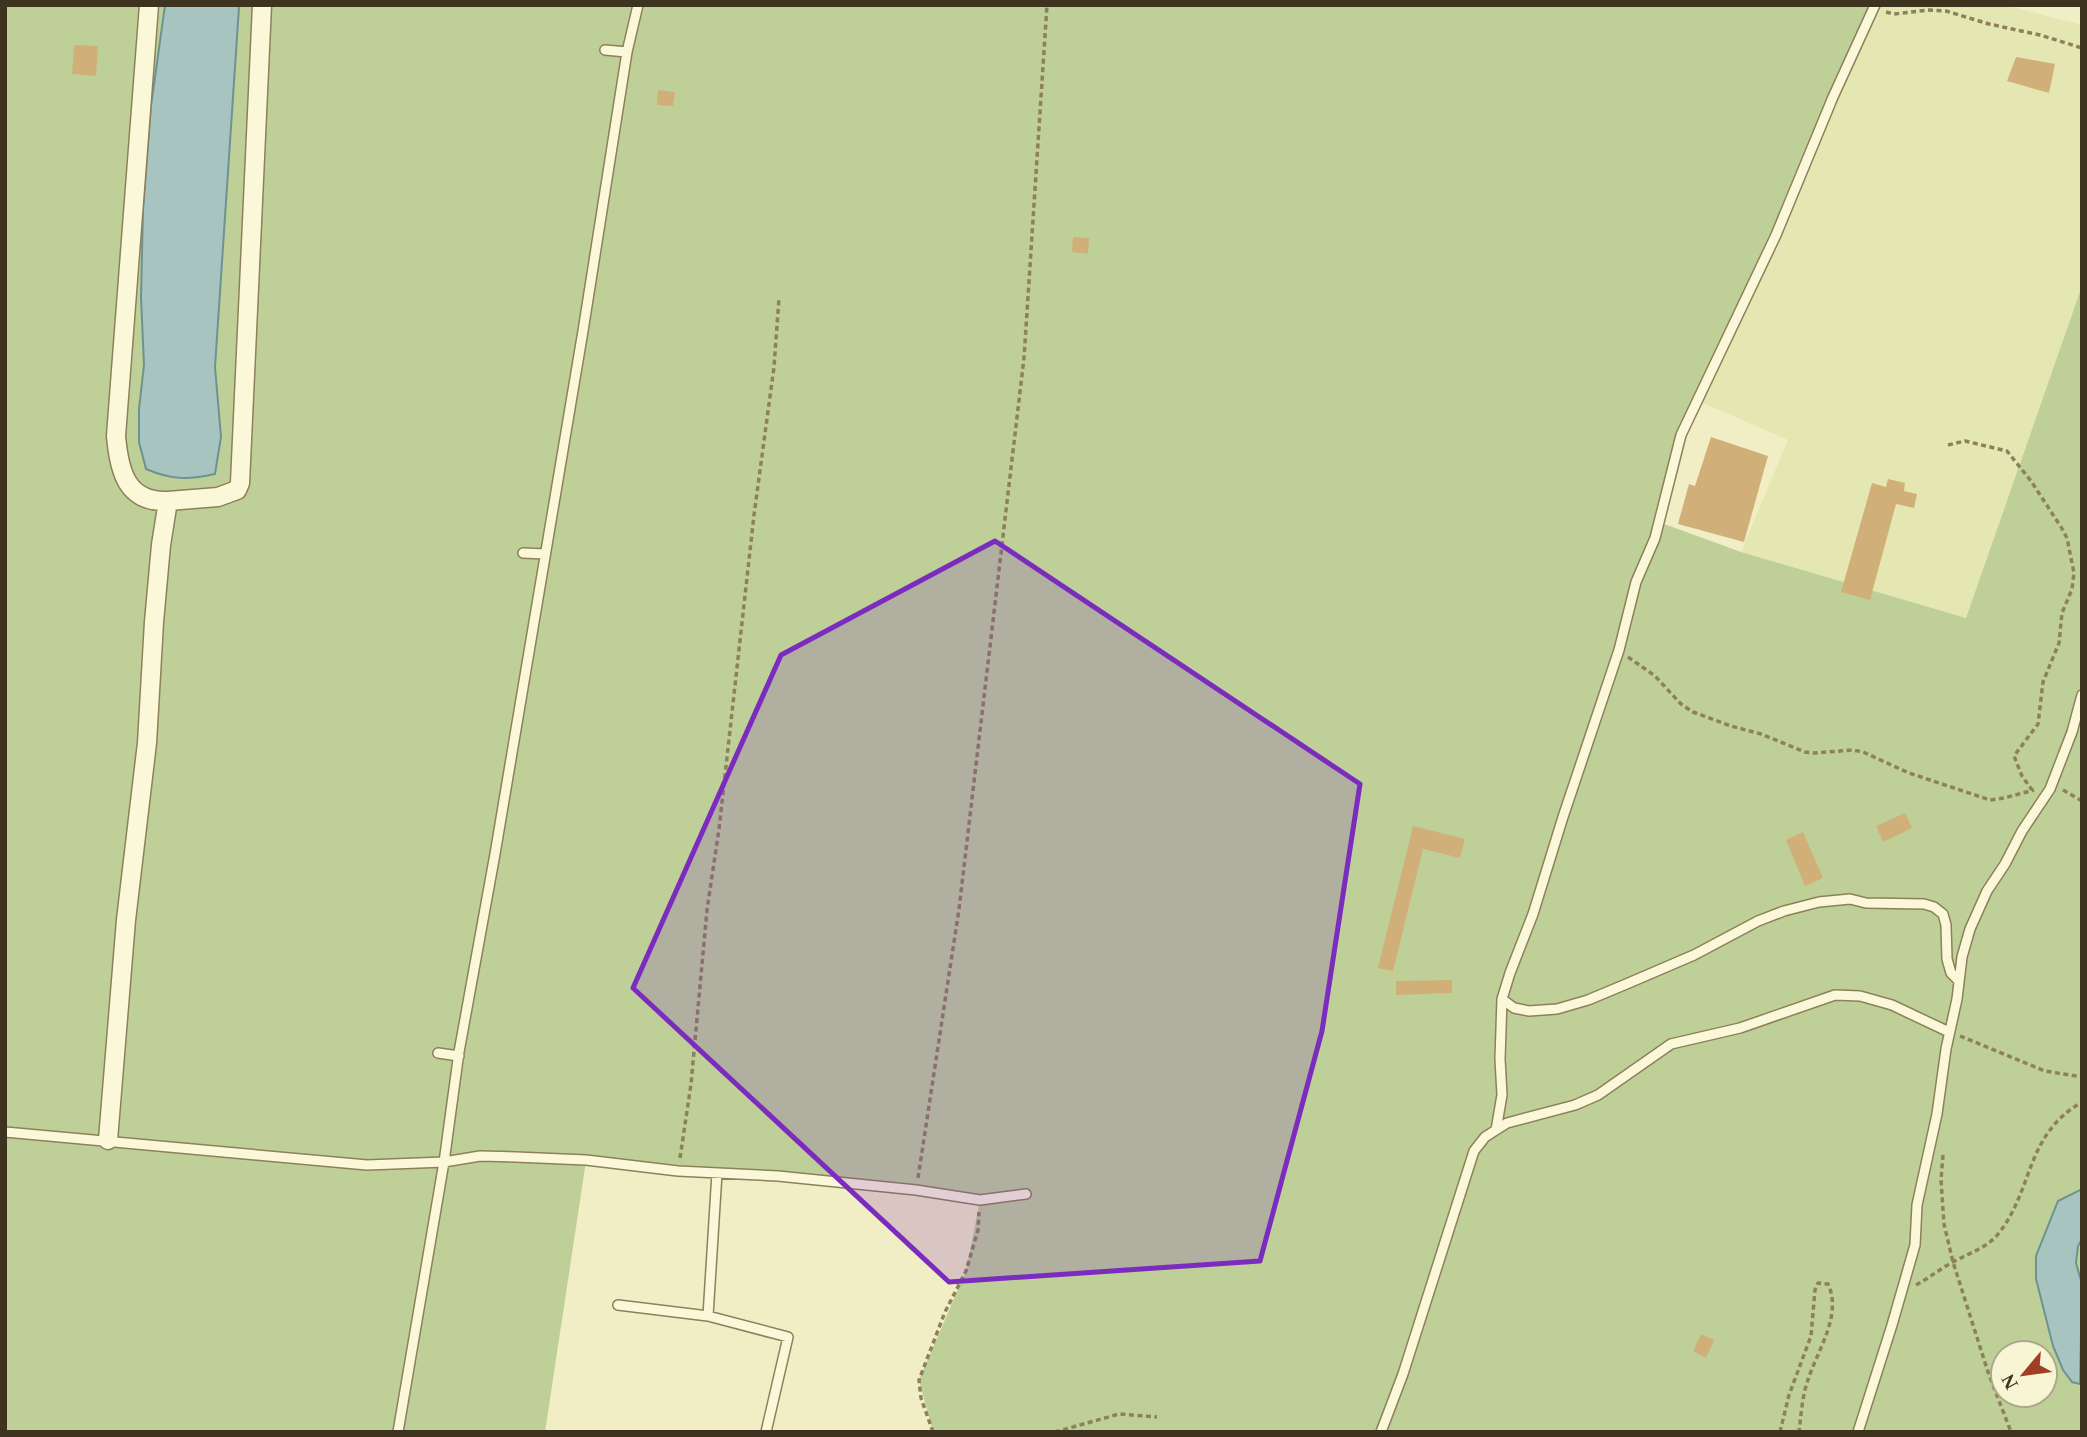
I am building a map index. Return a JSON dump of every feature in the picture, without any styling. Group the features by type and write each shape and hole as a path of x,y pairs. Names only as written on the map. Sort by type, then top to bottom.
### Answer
{"street":[{"path":"149,5 116,436 124,475 133,491 145,497 168,501 218,497 237,490 240,483 262,5"},
{"path":"108,1140 126,920 147,743 161,545 168,501"}],"lane":[{"path":"398,1432 444,1162 459,1056 583,331 627,52 638,5"},
{"path":"1496,1130 1502,1095 1502,999 1533,914 1619,650 1636,582 1655,538 1681,435 1776,235 1874,7"},
{"path":"605,50 627,52"},
{"path":"523,552 545,554"},
{"path":"1858,1432 1915,1245 1917,1205 1937,1114 1958,980 1970,929 1987,891 2050,789 2072,732 2082,695"},
{"path":"1502,999 1514,1008 1529,1011 1557,1009 1588,1000 1694,955 1784,911 1819,902 1850,899 1866,903 1924,904 1934,907 1943,914 1947,959 1951,973 1958,980"},
{"path":"1381,1432 1403,1374 1474,1151 1485,1137 1507,1123 1575,1105 1598,1095 1671,1044 1740,1028 1835,995 1860,996 1892,1004 1949,1032"},
{"path":"438,1054 459,1056"},
{"path":"5,1132 367,1165 444,1162 480,1156 586,1160 678,1171 778,1176 980,1200 1026,1194"},
{"path":"708,1316 717,1172"},
{"path":"618,1305 708,1316 788,1337 766,1432"}],"path":[{"path":"916,1191 960,909 1024,358 1047,5"},
{"path":"1874,7 1894,14 1946,11 2082,48"},
{"path":"678,1171 691,1084 707,910 774,367 779,298"},
{"path":"1948,445 1965,441 2007,451 2042,497 2067,538 2074,573 2073,589 2062,613 2059,643 2043,681 2038,724 2014,756 2022,776 2032,790"},
{"path":"1619,650 1655,677 1681,705 1693,712 1761,734 1805,752 1863,752 1909,774 1990,800 2032,790 2050,789 2063,790 2082,801"},
{"path":"1949,1032 2045,1072 2082,1077"},
{"path":"1901,1295 1953,1262 1980,1250 1997,1235 2010,1216 2033,1158 2053,1124 2065,1112 2082,1102"},
{"path":"1943,1149 1941,1180 1944,1224 1953,1262 1988,1372 2011,1432"},
{"path":"933,1432 921,1398 919,1380 945,1312 966,1271 978,1230 980,1200"},
{"path":"1780,1432 1789,1395 1811,1336 1815,1290 1818,1283 1823,1282 1828,1284 1833,1298 1832,1311 1806,1384 1799,1432"},
{"path":"1055,1432 1119,1415 1157,1417"}],"highlighted area":[{"path":"995,541 1360,784 1322,1031 1260,1261 949,1282 633,988 781,655"}],"green space":[{"path":"5,5 1875,5 1681,435 1656,521 1741,552 1966,618 2082,286 2082,1432 933,1432 919,1380 966,1271 980,1200 586,1161 545,1432 5,1432"},
{"path":"1877,5 2005,5 2082,25 2082,286 1966,618 1741,552 1788,440 1696,400"}],"water":[{"path":"165,5 239,5 215,367 221,437 215,474 188,478 172,477 146,469 139,442 139,409 144,365 141,298 143,209 151,106"},
{"path":"2082,1189 2082,1239 2078,1246 2076,1263 2082,1284 2080,1384 2072,1382 2063,1370 2059,1360 2059,1339 2051,1339 2036,1279 2036,1256 2058,1201"}],"building":[{"path":"74,45 98,46 96,76 72,74"},
{"path":"2016,57 2055,64 2049,93 2007,81"},
{"path":"658,90 675,92 673,106 657,105"},
{"path":"1073,237 1089,238 1088,254 1072,252"},
{"path":"1711,437 1768,456 1744,542 1678,524 1689,484 1695,486"},
{"path":"1888,479 1905,483 1904,491 1917,494 1914,508 1896,504 1870,600 1841,592 1872,483 1886,487"},
{"path":"1905,813 1912,828 1883,842 1876,826"},
{"path":"1413,826 1465,839 1460,858 1423,849 1393,971 1378,968"},
{"path":"1803,832 1823,878 1805,886 1786,840"},
{"path":"1452,980 1452,993 1396,995 1396,981"},
{"path":"1701,1334 1714,1340 1706,1358 1693,1351"}]}
